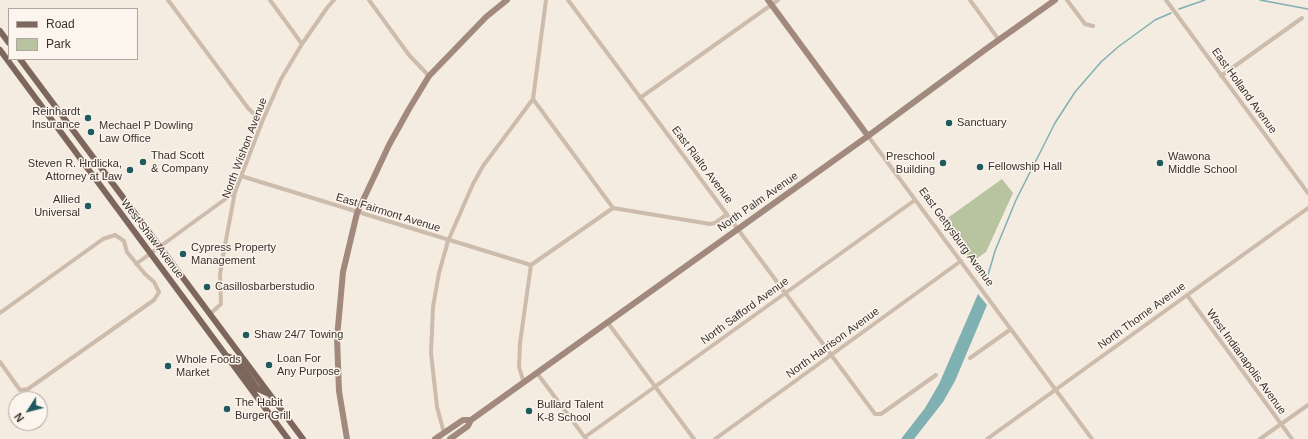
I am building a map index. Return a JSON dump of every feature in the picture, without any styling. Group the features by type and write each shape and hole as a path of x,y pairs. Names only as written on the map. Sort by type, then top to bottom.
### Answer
{"main road":[{"path":"347,439 339,391 337,338 343,272 357,213 389,145 429,76 486,17 507,0"},
{"name":"North Palm Avenue","path":"450,439 468,426 471,420 868,136 1051,1"},
{"name":"East Gettysburg Avenue","path":"769,2 868,136"},
{"path":"0,31 8,43"},
{"name":"West Shaw Avenue","path":"0,50 288,439"},
{"name":"West Shaw Avenue","path":"21,60 303,439"},
{"path":"227,356 236,359 258,389 270,395"},
{"name":"North Palm Avenue","path":"435,439 463,420 471,420"}],"street":[{"path":"168,0 248,108 262,122"},
{"path":"270,0 302,44"},
{"name":"North Wishon Avenue","path":"210,314 221,304 220,275 235,192 262,122 281,79 302,44 334,0"},
{"path":"369,0 409,55 429,76"},
{"path":"444,433 437,408 430,341 433,307 440,273 448,240 473,184 483,166 532,99 546,0"},
{"name":"East Rialto Avenue","path":"568,0 875,414 881,414 936,375"},
{"path":"640,98 769,2 778,0"},
{"path":"970,0 999,40"},
{"path":"1067,0 1085,24 1093,26"},
{"name":"East Holland Avenue","path":"1166,0 1308,193"},
{"path":"1221,76 1302,18"},
{"path":"532,99 613,208 710,224 715,223 727,214"},
{"name":"East Gettysburg Avenue","path":"868,136 1092,439"},
{"name":"East Fairmont Avenue","path":"241,176 357,213 531,265"},
{"path":"136,264 235,192"},
{"name":"North Safford Avenue","path":"586,438 915,200"},
{"path":"524,383 518,367 531,265 613,208"},
{"name":"North Thorne Avenue","path":"987,439 1308,208"},
{"path":"0,313 103,239 115,235 124,241 127,252 145,274 154,282 159,292 154,300 28,389 20,390 0,362"},
{"name":"North Harrison Avenue","path":"715,439 961,261"},
{"name":"West Indianapolis Avenue","path":"1186,295 1292,439"},
{"path":"608,322 694,439"},
{"path":"970,358 1011,329"},
{"path":"537,373 586,438"},
{"path":"1260,439 1308,405"}],"green space":[{"path":"1002,179 1013,193 986,252 972,262 942,222"}],"water":[{"path":"978,294 987,305 955,381 943,402 914,439 901,439 925,408 939,384"}],"waterway":[{"path":"1179,9 1205,0"},
{"path":"1260,0 1308,9"},
{"path":"986,282 995,251 1016,200 1055,123 1075,92 1101,62 1118,47 1155,20 1171,13"}],"place":[{"name":"Reinhardt Insurance","path":"88,118"},
{"name":"Sanctuary","path":"949,123"},
{"name":"Mechael P Dowling Law Office","path":"91,132"},
{"name":"Thad Scott & Company","path":"143,162"},
{"name":"Preschool Building","path":"943,163"},
{"name":"Wawona Middle School","path":"1160,163"},
{"name":"Fellowship Hall","path":"980,167"},
{"name":"Steven R. Hrdlicka, Attorney at Law","path":"130,170"},
{"name":"Allied Universal","path":"88,206"},
{"name":"Cypress Property Management","path":"183,254"},
{"name":"Casillosbarberstudio","path":"207,287"},
{"name":"Shaw 24/7 Towing","path":"246,335"},
{"name":"Loan For Any Purpose","path":"269,365"},
{"name":"Whole Foods Market","path":"168,366"},
{"name":"The Habit Burger Grill","path":"227,409"},
{"name":"Bullard Talent K-8 School","path":"529,411"}]}
